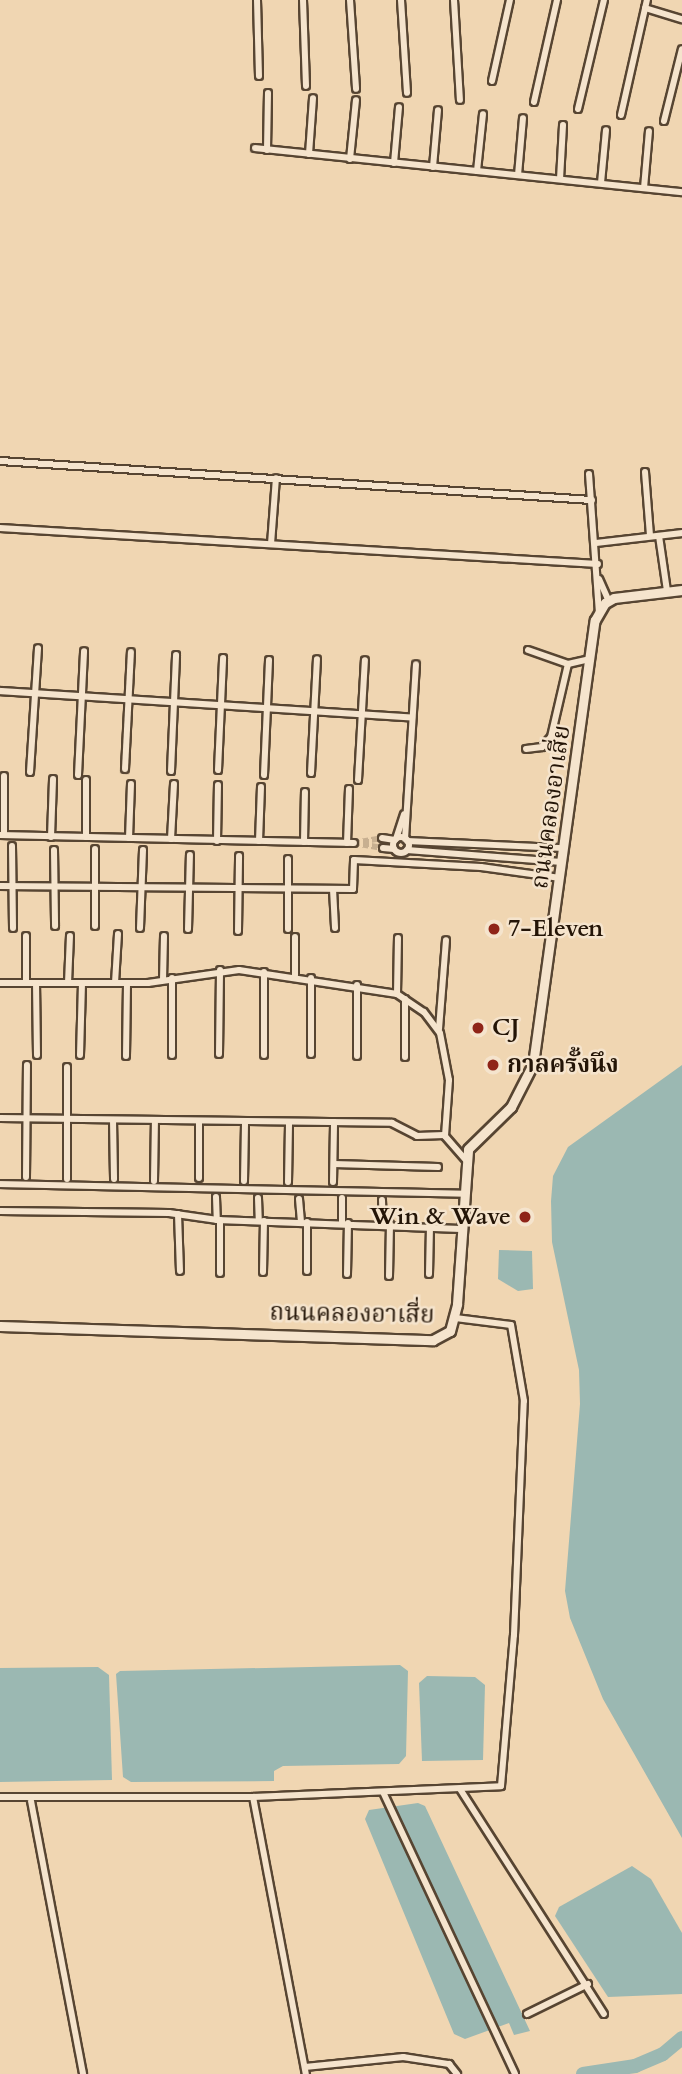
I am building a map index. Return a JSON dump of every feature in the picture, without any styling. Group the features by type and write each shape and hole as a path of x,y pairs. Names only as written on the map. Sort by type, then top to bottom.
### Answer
{"street":[{"path":"257,0 259,76"},
{"path":"303,0 306,86"},
{"path":"350,0 356,89"},
{"path":"401,0 407,93"},
{"path":"454,0 460,100"},
{"path":"492,81 510,0"},
{"path":"534,102 557,0"},
{"path":"578,109 604,0"},
{"path":"621,115 647,0"},
{"path":"645,8 682,19"},
{"path":"664,121 682,49"},
{"path":"267,150 268,93"},
{"path":"309,154 313,98"},
{"path":"350,159 356,100"},
{"path":"394,163 399,107"},
{"path":"433,167 438,110"},
{"path":"477,171 483,114"},
{"path":"518,175 523,118"},
{"path":"560,179 563,125"},
{"path":"601,183 606,130"},
{"path":"644,188 649,131"},
{"path":"255,148 682,191"},
{"path":"0,461 592,500"},
{"path":"645,472 650,537"},
{"path":"589,474 599,579 609,601 682,590"},
{"path":"271,544 276,478"},
{"path":"0,528 598,564"},
{"path":"596,542 682,533"},
{"path":"659,536 667,591"},
{"path":"599,579 595,590 599,613"},
{"name":"ถนนคลองอาเสี่ย","path":"0,1326 433,1340 446,1335 455,1318 465,1159 473,1141 520,1094 533,1065 590,659 599,613 609,601"},
{"path":"30,772 38,648"},
{"path":"78,775 84,650"},
{"path":"528,650 568,664 590,659"},
{"path":"125,769 131,652"},
{"path":"171,772 176,655"},
{"path":"218,770 223,659"},
{"path":"311,773 317,659"},
{"path":"264,775 269,660"},
{"path":"358,780 365,660"},
{"path":"407,850 404,814 416,664"},
{"path":"526,749 542,747 551,737 568,664"},
{"path":"0,691 412,718"},
{"path":"4,776 2,835 51,837 350,843 349,789"},
{"path":"51,837 53,779"},
{"path":"86,780 86,837"},
{"path":"130,838 131,784"},
{"path":"171,839 174,784"},
{"path":"217,841 218,786"},
{"path":"260,841 261,787"},
{"path":"304,842 305,792"},
{"path":"394,849 404,814"},
{"path":"382,838 564,848"},
{"path":"12,846 13,928"},
{"path":"383,848 562,862"},
{"path":"95,849 95,926"},
{"path":"54,850 55,926"},
{"path":"140,928 143,850"},
{"path":"188,929 190,855"},
{"path":"238,931 239,856"},
{"path":"288,859 288,929"},
{"path":"0,886 353,889 354,860 481,867 560,878"},
{"path":"334,889 335,928"},
{"path":"115,983 118,934"},
{"path":"26,936 26,983"},
{"path":"68,983 70,936"},
{"path":"163,980 164,936"},
{"path":"295,937 295,975"},
{"path":"397,994 398,938"},
{"path":"446,940 439,1031 449,1080 446,1136 465,1159"},
{"path":"0,983 127,983 220,970 295,975 397,994 439,1031"},
{"path":"219,1054 220,970"},
{"path":"264,972 264,1055"},
{"path":"172,978 172,1055"},
{"path":"311,1054 312,978"},
{"path":"36,983 37,1055"},
{"path":"80,1055 82,983"},
{"path":"127,983 127,1056"},
{"path":"357,985 357,1056"},
{"path":"405,999 405,1057"},
{"path":"26,1065 26,1177"},
{"path":"67,1067 67,1179"},
{"path":"0,1118 392,1123 417,1136 446,1136"},
{"path":"113,1120 114,1179"},
{"path":"153,1181 155,1120"},
{"path":"199,1121 199,1178"},
{"path":"244,1181 245,1121"},
{"path":"288,1182 289,1122"},
{"path":"333,1182 334,1122"},
{"path":"334,1164 438,1167"},
{"path":"0,1184 463,1194"},
{"path":"216,1197 220,1273"},
{"path":"258,1198 263,1272"},
{"path":"342,1198 347,1274"},
{"path":"299,1199 304,1222 307,1271"},
{"path":"382,1200 387,1224 389,1276"},
{"path":"0,1211 178,1214 219,1220 430,1225 461,1230"},
{"path":"178,1214 180,1271"},
{"path":"429,1273 430,1225"},
{"path":"0,1797 31,1801 253,1797 495,1788 503,1780 525,1414 511,1325 455,1318"},
{"path":"460,1789 588,1984 604,2014"},
{"path":"383,1792 515,2074"},
{"path":"253,1797 306,2070 403,2057 449,2064 456,2074"},
{"path":"31,1801 83,2074"},
{"path":"527,2014 588,1984"}],"water":[{"path":"682,1065 682,1838 603,1699 570,1618 565,1591 580,1404 579,1370 552,1242 551,1201 553,1176 568,1147"},
{"path":"499,1250 532,1251 533,1289 518,1291 498,1279"},
{"path":"400,1665 408,1671 406,1756 399,1764 283,1766 274,1771 274,1781 131,1782 123,1777 116,1674 120,1671"},
{"path":"98,1667 109,1675 112,1780 0,1782 0,1668"},
{"path":"427,1676 475,1677 485,1685 483,1760 422,1761 419,1683"},
{"path":"418,1803 425,1806 530,2031 514,2035 509,2023 465,2039 454,2034 365,1819 369,1810"},
{"path":"632,1866 651,1879 682,1933 682,1994 608,1997 555,1916 559,1907"}],"waterway":[{"path":"583,2074 635,2066 663,2054 682,2038"}],"tunnel":[{"path":"354,843 382,838"},
{"path":"354,843 383,848"}],"place":[{"name":"7-Eleven","path":"494,929"},
{"name":"CJ","path":"478,1028"},
{"name":"กาลครั้งนึง","path":"493,1065"},
{"name":"Win & Wave","path":"525,1217"}]}
